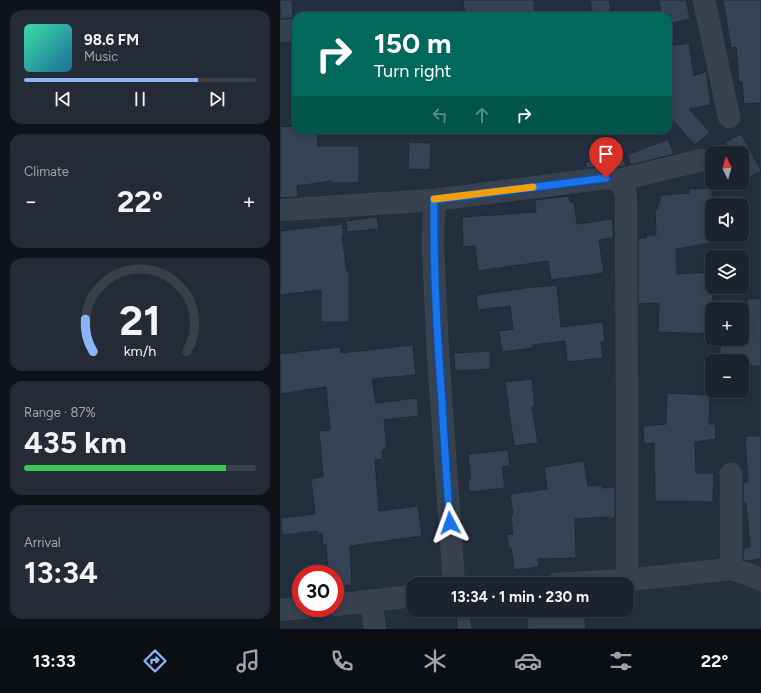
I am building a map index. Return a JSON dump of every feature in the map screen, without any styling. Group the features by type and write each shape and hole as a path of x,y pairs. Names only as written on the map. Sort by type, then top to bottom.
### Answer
{"street":[{"path":"704,0 729,117"},
{"path":"280,32 292,30"},
{"path":"280,210 434,200 606,178 618,180 702,160"},
{"path":"618,180 624,188 626,198 627,577"},
{"path":"434,200 433,246 438,355 454,577"},
{"path":"731,474 731,568"},
{"path":"634,579 731,568 761,580"},
{"path":"344,604 406,597"},
{"path":"371,601 375,629"},
{"path":"280,610 292,609"}],"building":[{"path":"280,0 292,0 292,18 280,19"},
{"path":"463,0 534,0 535,12 464,12"},
{"path":"590,0 609,0 611,12 592,12"},
{"path":"659,0 686,0 690,19 672,23 672,12 661,12"},
{"path":"723,0 761,0 761,103 744,104 742,82 739,83 736,47 731,48"},
{"path":"689,43 694,76 706,71 711,105 689,109 710,132 695,145 672,119 672,45"},
{"path":"292,126 292,134 317,134 318,146 359,146 359,183 332,183 332,181 297,186 298,197 280,198 280,127"},
{"path":"741,134 748,146 728,146 725,142"},
{"path":"668,139 674,154 631,165 627,155"},
{"path":"409,142 431,143 430,170 408,169"},
{"path":"749,148 761,170 749,177"},
{"path":"620,150 626,166 618,168 605,166 587,168 585,163"},
{"path":"705,188 705,190 712,190 712,198 705,198 705,242 712,243 676,249 677,274 705,272 705,294 712,294 713,302 705,302 705,334 658,332 659,303 638,304 638,238 646,238 646,235 656,235 655,209 658,209 657,203 660,203 660,195 689,193 689,189"},
{"path":"569,196 570,202 574,202 577,224 612,219 614,238 599,240 604,273 551,280 548,261 478,271 475,246 463,247 462,217 536,212 535,200"},
{"path":"377,217 379,229 347,232 346,221"},
{"path":"342,224 344,236 342,236 347,271 349,271 349,322 321,322 321,290 280,295 280,231"},
{"path":"557,285 561,327 603,322 605,341 601,342 603,358 567,362 565,341 533,345 533,348 502,352 499,331 513,329 510,306 478,310 476,295"},
{"path":"761,298 761,366 750,366 749,354 720,354 720,346 749,346 749,302 747,302 747,299"},
{"path":"413,345 416,375 372,379 376,403 417,398 419,416 384,420 387,449 382,450 383,459 375,460 379,511 418,506 422,536 350,546 352,585 344,585 344,565 327,565 326,544 323,545 322,533 318,534 318,531 282,535 281,518 315,514 311,479 323,477 319,431 330,430 326,387 280,394 280,354 340,347 341,353"},
{"path":"490,351 491,369 455,371 454,353"},
{"path":"532,379 535,407 532,407 538,443 514,446 505,382"},
{"path":"667,393 705,395 705,398 710,398 709,424 715,424 716,439 695,442 696,473 714,473 713,502 655,501 654,443 644,444 643,426 666,424"},
{"path":"745,436 761,436 761,559 746,561 743,560 743,548 750,547 746,503 743,503 743,482 748,482"},
{"path":"508,450 510,466 502,467 505,488 469,492 468,481 470,480 470,474 468,454"},
{"path":"584,461 588,486 602,485 602,488 615,487 615,518 575,519 576,558 538,559 539,567 514,570 511,548 509,548 507,535 513,534 511,515 513,515 510,494 547,489 544,467"},
{"path":"456,617 471,617 472,629 457,629"},
{"path":"527,617 585,617 586,629 528,629"}],"slow traffic":[{"path":"434,199 533,187"}],"route":[{"path":"450,523 438,355 433,246 434,200 606,178"}]}
